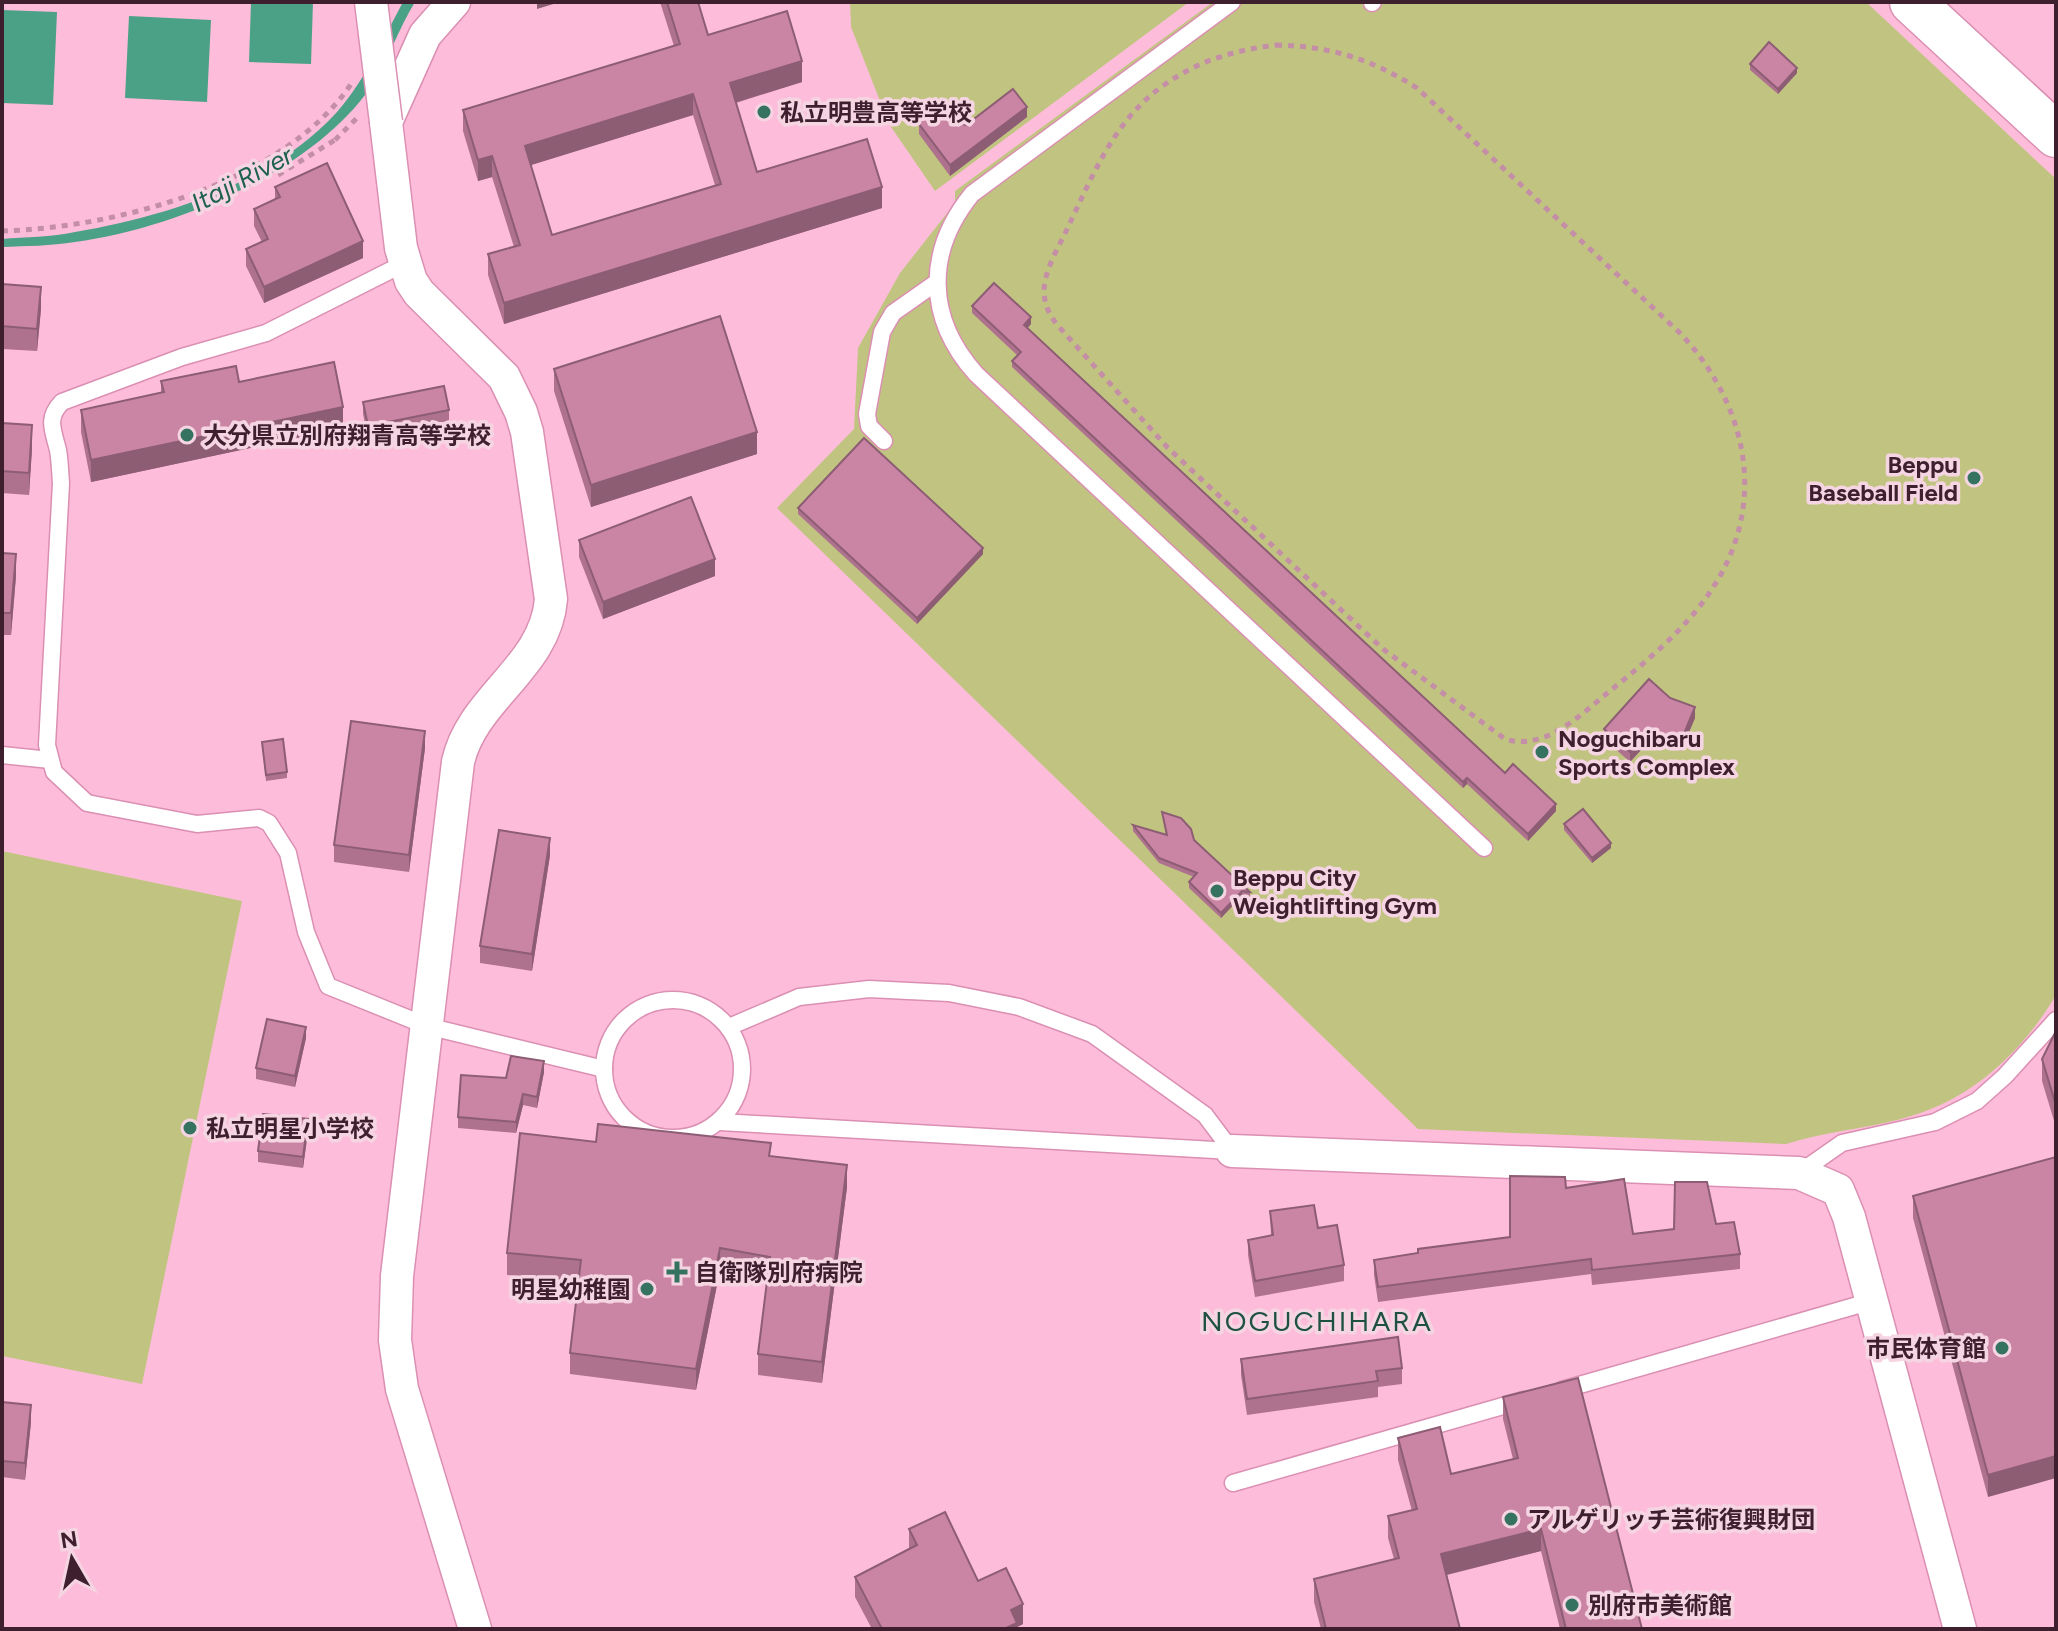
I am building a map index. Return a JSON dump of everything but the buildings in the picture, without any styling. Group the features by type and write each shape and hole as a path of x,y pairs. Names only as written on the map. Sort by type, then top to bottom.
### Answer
{"street":[{"path":"371,2 377,125 405,263 419,293 504,377 521,412 527,432 551,599 539,641 481,713 460,750 397,1276 395,1340 402,1389 475,1629"},
{"path":"377,125 425,35 454,2"},
{"path":"1912,2 2056,135"},
{"path":"1232,1151 1799,1173 1838,1190 1849,1217 1960,1629"}],"lane":[{"path":"1232,2 972,194 949,226 943,244 937,282 939,303 948,332 963,359 976,374 1484,848"},
{"path":"405,263 266,333 182,357 62,402 55,409 51,425 59,453 61,483 47,745 50,760 54,772 87,803 197,824 259,818 269,823 288,853 306,932 328,986 427,1026 604,1069"},
{"path":"884,441 869,426 867,414 882,332 893,313 937,282"},
{"path":"2,755 50,760"},
{"path":"729,1027 799,997 869,989 949,993 1019,1007 1092,1034 1205,1115 1232,1151"},
{"path":"666,1000 690,1001 712,1011 729,1027 739,1045 744,1065 734,1106 720,1122 700,1134 676,1139 652,1136 631,1126 615,1108 605,1086 604,1069 610,1039 624,1020 643,1006 666,1000"},
{"path":"1799,1173 1842,1143 1935,1122 1977,1101 2005,1076 2056,1020"},
{"path":"720,1122 1232,1151"},
{"path":"1233,1483 1872,1301"}],"path":[{"path":"1276,45 1335,50 1391,72 1417,88 1680,333 1705,362 1725,394 1741,442 1744,467 1741,517 1726,565 1699,607 1652,656 1595,703 1552,733 1532,743 1505,739 1383,649 1168,448 1048,312 1045,279 1106,148 1142,102 1190,68 1246,49 1276,45"},
{"path":"2,231 104,220 202,192 269,158 310,127 342,97 355,78"},
{"path":"278,175 335,140 355,121 377,125"}],"shaded area":[{"path":"251,2 313,2 311,64 249,62"},
{"path":"403,2 415,2 370,88 345,118 313,146 277,170 238,192 155,224 75,242 2,247 2,239 75,232 181,206 250,177 282,158 311,137 337,112 357,86"},
{"path":"850,2 1189,2 935,191 889,124 851,27"},
{"name":"Noguchibaru Sports Complex","path":"1213,2 1866,2 2056,179 2056,995 2010,1056 1971,1088 1949,1101 1901,1119 1786,1144 1418,1129 777,508 854,429 858,348 900,273 955,203 955,191"},
{"path":"2,10 57,12 53,105 2,103"},
{"path":"129,16 211,20 207,102 125,98"},
{"path":"2,851 242,901 142,1384 2,1356"}],"place":[{"name":"私立明豊高等学校","path":"764,112"},
{"name":"大分県立別府翔青高等学校","path":"187,435"},
{"name":"Beppu Baseball Field","path":"1974,478"},
{"name":"Noguchibaru Sports Complex","path":"1542,752"},
{"name":"Beppu City Weightlifting Gym","path":"1217,891"},
{"name":"私立明星小学校","path":"190,1128"},
{"name":"自衛隊別府病院","path":"677,1272"},
{"name":"明星幼稚園","path":"647,1289"},
{"name":"市民体育館","path":"2002,1348"},
{"name":"アルゲリッチ芸術復興財団","path":"1511,1519"},
{"name":"別府市美術館","path":"1572,1605"}],"district":[{"name":"NOGUCHIHARA","path":"1317,1321"}],"water label":[{"name":"Itaji River","path":"242,179"}]}
